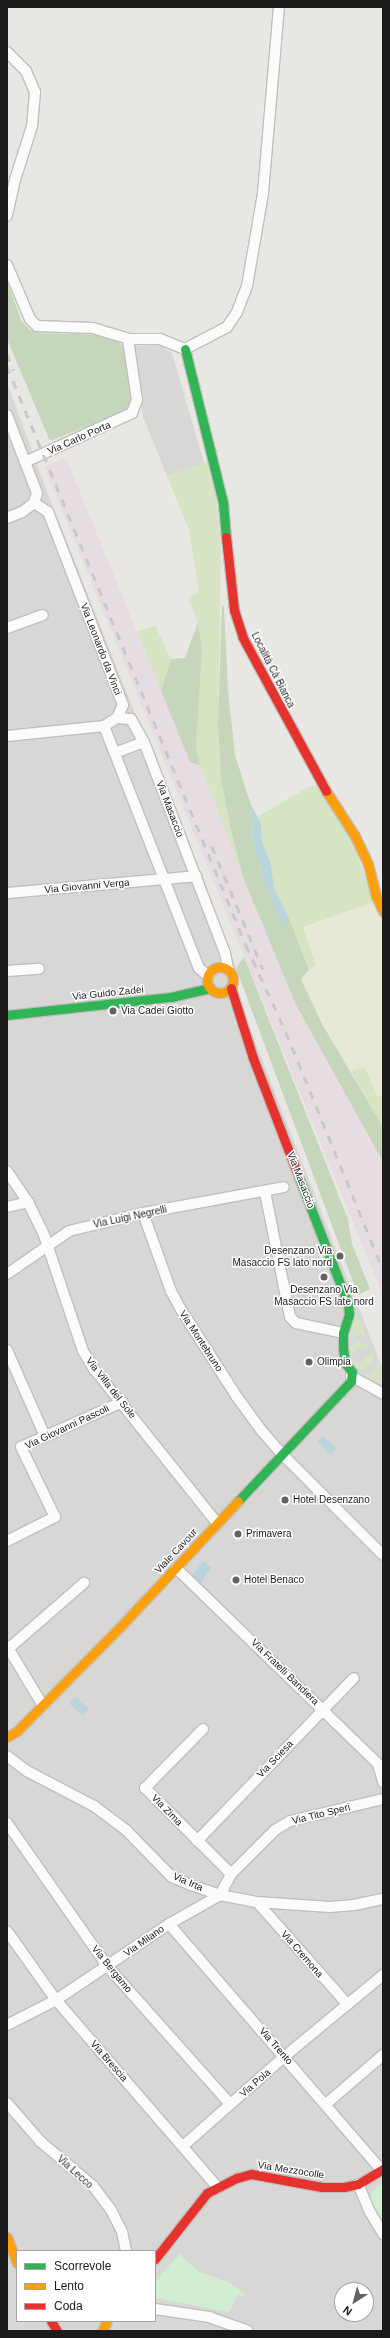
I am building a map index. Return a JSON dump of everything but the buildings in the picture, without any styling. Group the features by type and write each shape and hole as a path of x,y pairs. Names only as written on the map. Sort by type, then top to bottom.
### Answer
{"street":[{"path":"7,265 30,319 37,326 93,328 128,339 160,339 184,349 227,327 237,312 247,286 263,193 279,7"},
{"path":"7,52 26,72 35,92 32,126 15,180 7,216"},
{"name":"Via Carlo Porta","path":"25,462 132,413 137,400 128,339"},
{"name":"Località Cà Bianca","path":"184,349 223,503 234,610 243,638 320,782 355,836 368,864 376,896 383,911"},
{"path":"7,415 37,493 34,503 22,512 7,518"},
{"name":"Via Leonardo da Vinci","path":"34,503 48,512 118,690 123,705 117,718"},
{"path":"7,628 44,615"},
{"path":"7,736 104,726 117,718"},
{"name":"Via Masaccio","path":"117,718 130,719 144,742 225,953 228,969"},
{"path":"104,726 166,880 199,968 208,976 210,988 220,993 231,988 233,976 228,969 216,967 208,976"},
{"path":"115,753 144,742"},
{"path":"166,880 196,876"},
{"name":"Via Giovanni Verga","path":"7,893 166,880"},
{"path":"7,971 39,969"},
{"name":"Via Guido Zadei","path":"7,1015 171,997 210,988"},
{"name":"Via Masaccio","path":"231,988 253,1058 346,1298 349,1314 343,1333 345,1364 352,1374"},
{"name":"Via Villa del Sole","path":"7,1171 28,1202 47,1247 83,1351 94,1369 122,1402 217,1523"},
{"name":"Via Luigi Negrelli","path":"7,1274 69,1231 143,1213 265,1192 284,1187"},
{"path":"265,1192 290,1317 296,1323 343,1333"},
{"path":"7,1207 28,1202"},
{"name":"Via Montebruno","path":"143,1213 171,1291 180,1308 237,1398 261,1430 283,1455 383,1554"},
{"path":"7,1350 45,1436"},
{"path":"352,1374 383,1394"},
{"name":"Viale Cavour","path":"7,1737 17,1731 176,1568 349,1384 352,1374"},
{"name":"Via Giovanni Pascoli","path":"7,1541 55,1517 21,1447 122,1402"},
{"name":"Via Fratelli Bandiera","path":"176,1568 323,1708 378,1764 383,1782"},
{"path":"42,1704 8,1647 84,1583"},
{"name":"Via Sciesa","path":"197,1841 323,1708 354,1678"},
{"name":"Via Zima","path":"203,1729 145,1788 231,1874"},
{"name":"Via Irta","path":"7,1756 27,1771 94,1806 126,1830 172,1877 220,1895 257,1902 330,1907 354,1905 383,1899"},
{"name":"Via Tito Speri","path":"220,1895 231,1874 275,1830 290,1821 383,1799"},
{"name":"Via Bergamo","path":"7,1823 108,1967 230,2104"},
{"name":"Via Milano","path":"7,2025 56,2000 108,1967 169,1924 220,1895"},
{"name":"Via Cremona","path":"257,1902 348,2005"},
{"name":"Via Trento","path":"169,1924 382,2169"},
{"name":"Via Brescia","path":"7,1931 56,2000 218,2188"},
{"name":"Via Pola","path":"183,2146 285,2056 383,1975"},
{"path":"326,2104 383,2055"},
{"name":"Via Lecco","path":"7,2103 41,2142 93,2186 111,2210 122,2232 126,2250"},
{"name":"Via Mezzocolle","path":"156,2258 207,2193 237,2178 251,2174 322,2187 358,2184 382,2169"},
{"path":"358,2184 370,2212 383,2234"},
{"path":"7,2237 16,2260"},
{"path":"156,2309 209,2317 248,2331"},
{"path":"52,2322 57,2331"},
{"path":"102,2331 107,2322"}],"shaded area":[{"path":"158,345 172,353 204,463 167,476 143,417 133,346"},
{"path":"7,383 48,494 236,968 238,997 383,1370 383,2331 7,2331"},
{"path":"66,458 190,761 200,765 296,1005 383,1162 383,1296 44,467"}],"green space":[{"path":"7,282 22,322 30,330 40,333 105,335 118,341 125,349 133,398 131,406 126,411 50,441 7,339"},
{"path":"207,462 217,502 221,550 218,723 221,778 230,826 243,877 200,765 196,747 202,650 198,622 188,598 199,592 189,530 167,476"},
{"path":"222,605 224,607 228,690 235,755 251,805 253,842 264,882 284,928 289,918 309,970 301,979 322,1024 383,1127 383,1162 296,1005 243,877 230,826 221,778 218,723"},
{"path":"198,622 202,650 196,747 200,765 190,762 161,691 171,659 185,658"},
{"path":"155,625 171,659 161,691 137,632"},
{"path":"310,786 319,787 348,830 375,902 303,927 316,965 309,970 289,918 274,888 271,864 262,842 261,823 257,817"},
{"path":"375,902 383,916 383,1096 378,1097 365,1067 351,1071 322,1025 301,979 315,965 303,927"},
{"path":"244,957 348,1219 352,1244 370,1289 358,1295 236,968"},
{"path":"365,1067 378,1097 383,1096 383,1127 351,1071"},
{"path":"354,1313 357,1315 366,1336 359,1335 349,1337"},
{"path":"359,1341 370,1346 365,1350 356,1348 352,1356 348,1358 347,1348"},
{"path":"367,1355 374,1355 373,1360 364,1369 354,1369 350,1363 363,1361"},
{"path":"378,1363 383,1375 383,1389 361,1377 372,1373"},
{"path":"383,2182 383,2223 370,2198 372,2192"},
{"path":"179,2254 199,2272 228,2282 245,2294 243,2297 238,2295 229,2312 156,2298 156,2281"}],"water":[{"path":"251,805 261,823 262,842 271,864 274,888 289,918 284,929 264,882 253,842"},
{"path":"323,1436 336,1448 331,1454 318,1442"},
{"path":"203,1561 212,1568 201,1582 192,1575"},
{"path":"75,1697 89,1709 83,1716 69,1704"}],"railway":[{"path":"7,354 14,371"},
{"path":"7,366 246,945 286,1032 383,1270"},
{"path":"212,846 263,969"}],"traffic: fast":[{"path":"185,349 223,503 226,537"},
{"path":"7,1015 171,997 210,988"},
{"path":"238,1501 351,1381 352,1372 345,1363 343,1348 343,1333 349,1314 348,1304 296,1170"}],"traffic: slow":[{"path":"326,791 355,836 368,864 376,896 383,911"},
{"path":"220,967 229,971 233,980 229,989 220,993 211,989 207,980 211,971 220,967"},
{"path":"7,1737 17,1731 121,1626 238,1501"},
{"path":"7,2237 16,2260"},
{"path":"102,2331 106,2322"}],"traffic: jam":[{"path":"226,537 234,610 243,638 326,791"},
{"path":"231,988 253,1058 296,1170"},
{"path":"156,2258 207,2193 237,2178 251,2174 322,2187 344,2187 358,2184 383,2169"},
{"path":"52,2322 57,2331"}],"place":[{"name":"Via Cadei Giotto","path":"113,1011"},
{"name":"Desenzano Via Masaccio FS lato nord","path":"340,1256"},
{"name":"Desenzano Via Masaccio FS late nord","path":"324,1277"},
{"name":"Olimpia","path":"309,1362"},
{"name":"Hotel Desenzano","path":"285,1500"},
{"name":"Primavera","path":"238,1534"},
{"name":"Hotel Benaco","path":"236,1580"}]}
